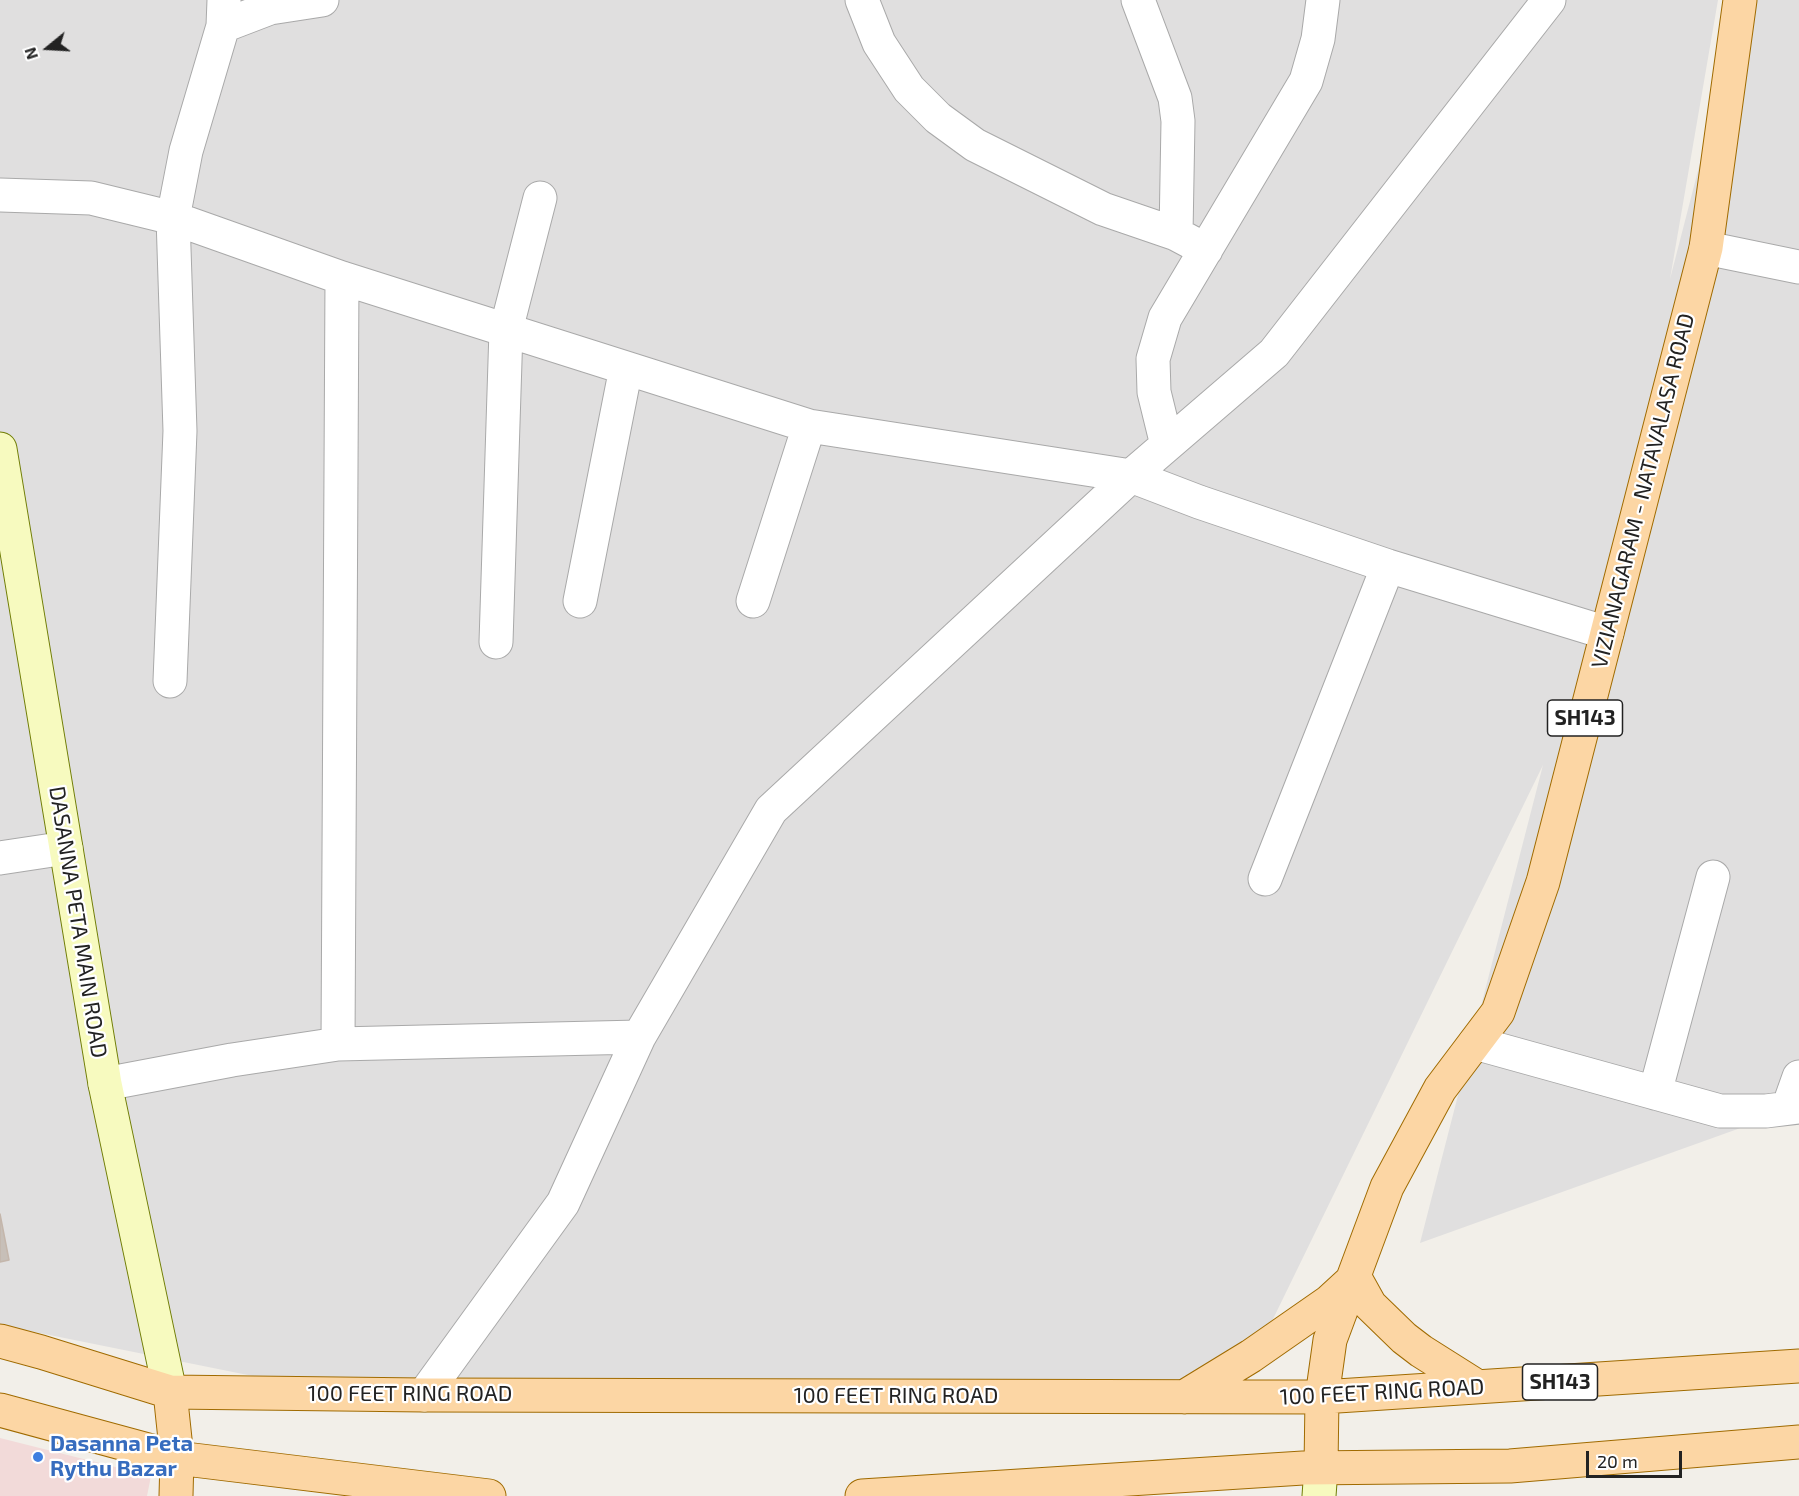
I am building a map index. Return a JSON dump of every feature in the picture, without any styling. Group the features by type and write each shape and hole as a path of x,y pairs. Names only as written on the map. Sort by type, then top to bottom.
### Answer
{"main road":[{"name":"VIZIANAGARAM - NATAVALASA ROAD","path":"1322,1397 1330,1340 1388,1187 1440,1089 1498,1012 1543,882 1706,248 1740,0"},
{"path":"1184,1397 1251,1356 1330,1301 1355,1278 1370,1305 1404,1338 1478,1388"},
{"name":"100 FEET RING ROAD","path":"0,1341 170,1392 424,1395 1322,1397 1799,1365"},
{"path":"170,1392 177,1458 176,1496"},
{"name":"SH143","path":"1320,1482 1322,1397"},
{"path":"0,1410 177,1458 489,1496"},
{"path":"862,1496 1320,1482 1799,1442"}],"street":[{"path":"170,681 180,432 173,218 186,151 223,13 322,0"},
{"path":"862,0 879,43 909,89 938,118 975,145 1103,209 1176,234 1206,249"},
{"path":"1138,0 1175,98 1178,121 1176,234"},
{"path":"1167,445 1154,392 1153,359 1165,318 1306,81 1317,39 1323,0"},
{"path":"424,1395 563,1203 639,1037 771,810 1131,476 1274,353 1549,0"},
{"path":"0,195 91,198 173,218 342,278 809,426 1131,476 1199,502 1388,566 1607,633"},
{"path":"496,642 506,330 540,198"},
{"path":"1706,248 1799,267"},
{"path":"338,1044 342,278"},
{"path":"580,600 626,368"},
{"path":"753,601 809,426"},
{"name":"DASANNA PETA MAIN ROAD","path":"0,449 105,1084 170,1392"},
{"path":"1265,879 1388,566"},
{"path":"0,858 66,848"},
{"path":"1655,1093 1713,877"},
{"path":"105,1084 232,1060 338,1044 639,1037"},
{"path":"1475,1043 1720,1111 1766,1111 1794,1107 1799,1077"}],"shaded area":[{"path":"0,0 1718,0 1670,279 1742,0 1799,0 1799,1107 1420,1243 1543,765 1235,1397 342,1394 0,1325"},
{"name":"Dasanna Peta Rythu Bazar","path":"0,1438 151,1476 147,1496 0,1496"}],"building":[{"path":"0,1214 9,1260 0,1262"}],"place":[{"name":"Dasanna Peta Rythu Bazar","path":"38,1457"}]}
